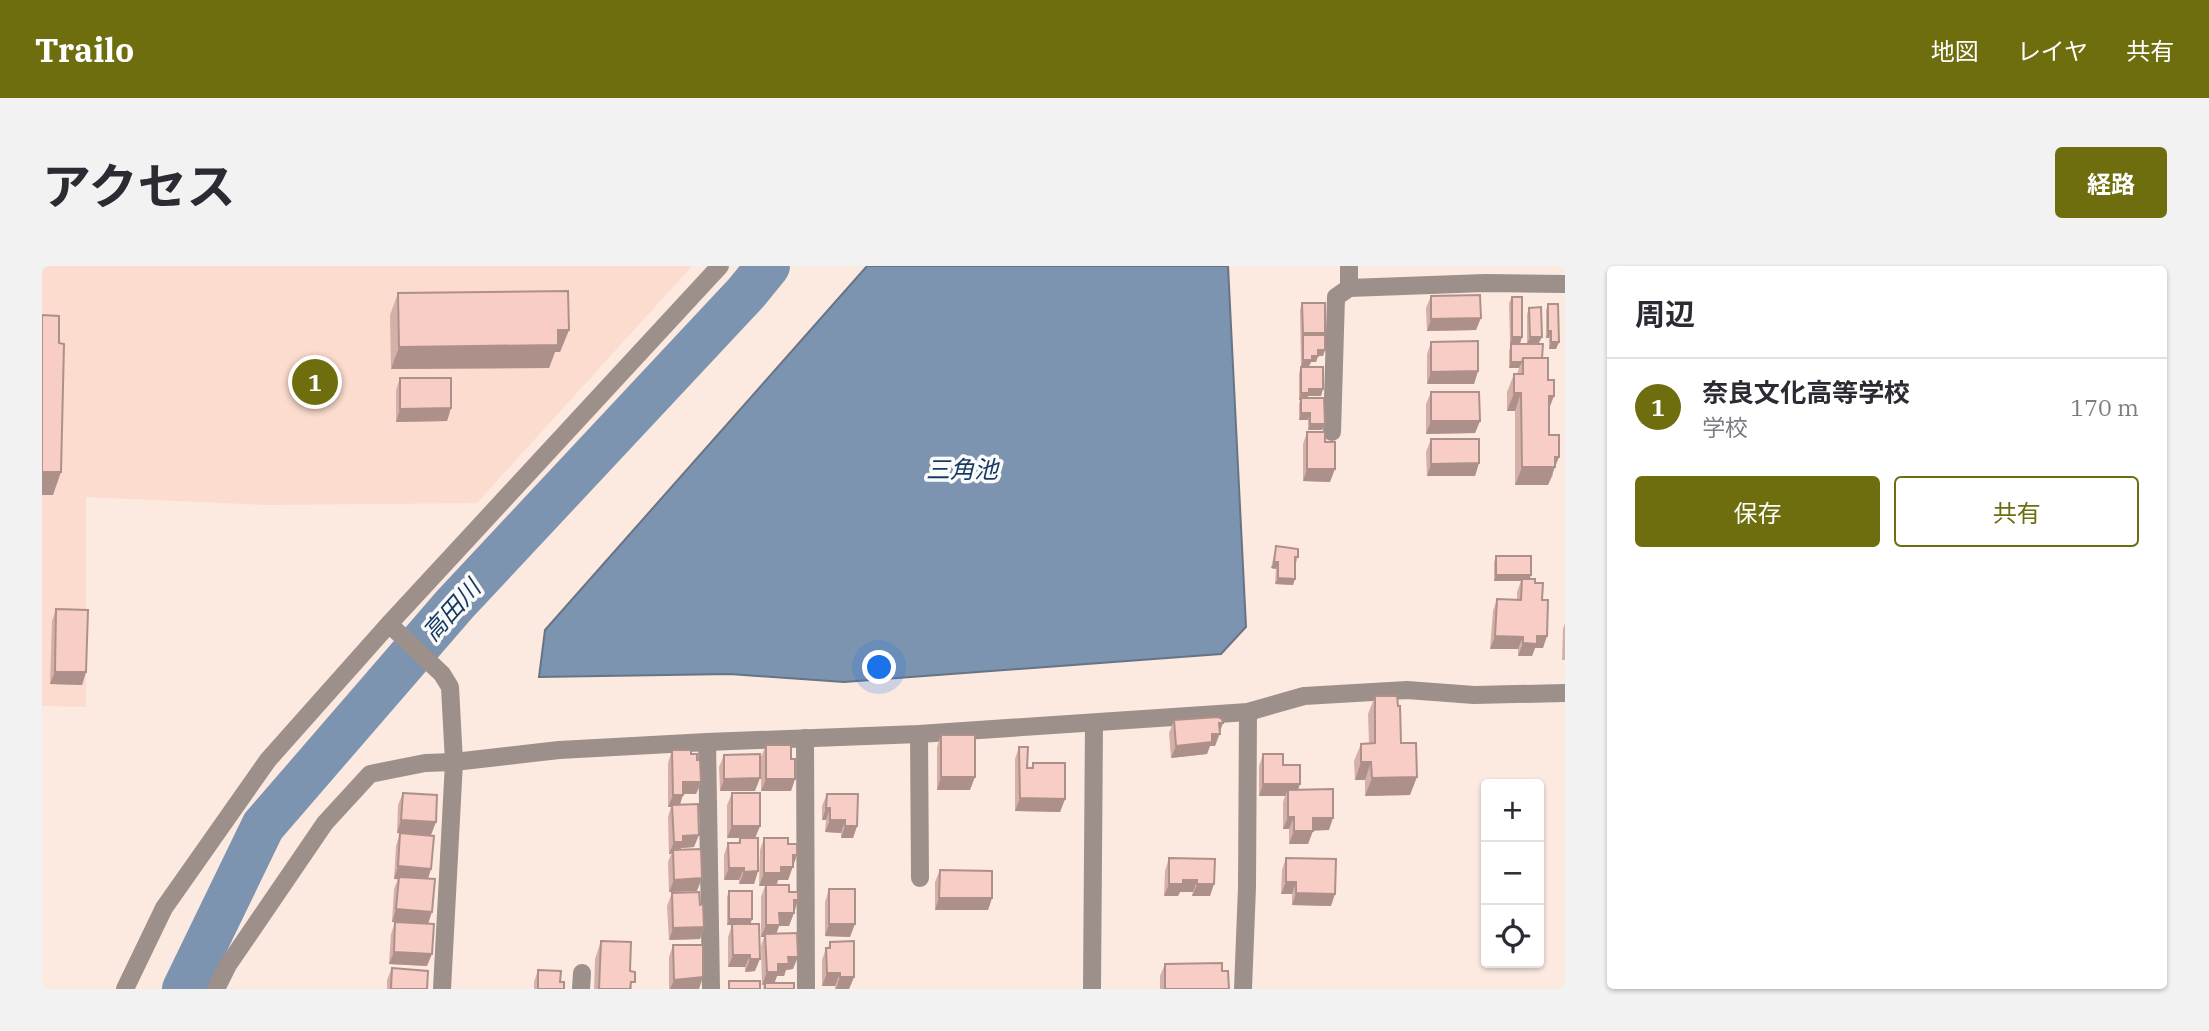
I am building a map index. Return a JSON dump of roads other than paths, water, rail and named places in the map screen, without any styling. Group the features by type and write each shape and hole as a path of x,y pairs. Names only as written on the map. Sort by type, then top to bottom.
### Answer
{"street":[{"path":"125,989 164,908 268,760 396,630 720,266"},
{"path":"1349,266 1349,288"},
{"path":"1332,432 1336,297 1349,288 1485,275 1565,284"},
{"path":"396,630 442,674 450,687 454,762 442,989"},
{"path":"216,989 228,965 325,823 370,774 425,763 559,750 919,734 1248,712 1304,696 1407,690 1474,695 1565,693"},
{"path":"1242,989 1247,887 1248,712"},
{"path":"1092,989 1094,724"},
{"path":"919,734 920,878"},
{"path":"806,738 806,989"},
{"path":"707,742 711,989"}],"water":[{"name":"三角池","path":"867,266 1228,266 1246,627 1221,654 844,682 730,674 539,677 545,630"}],"waterway":[{"name":"高田川","path":"184,989 263,826 455,604 746,293 768,266"}],"place":[{"name":"奈良文化高等学校","path":"315,382"}]}
